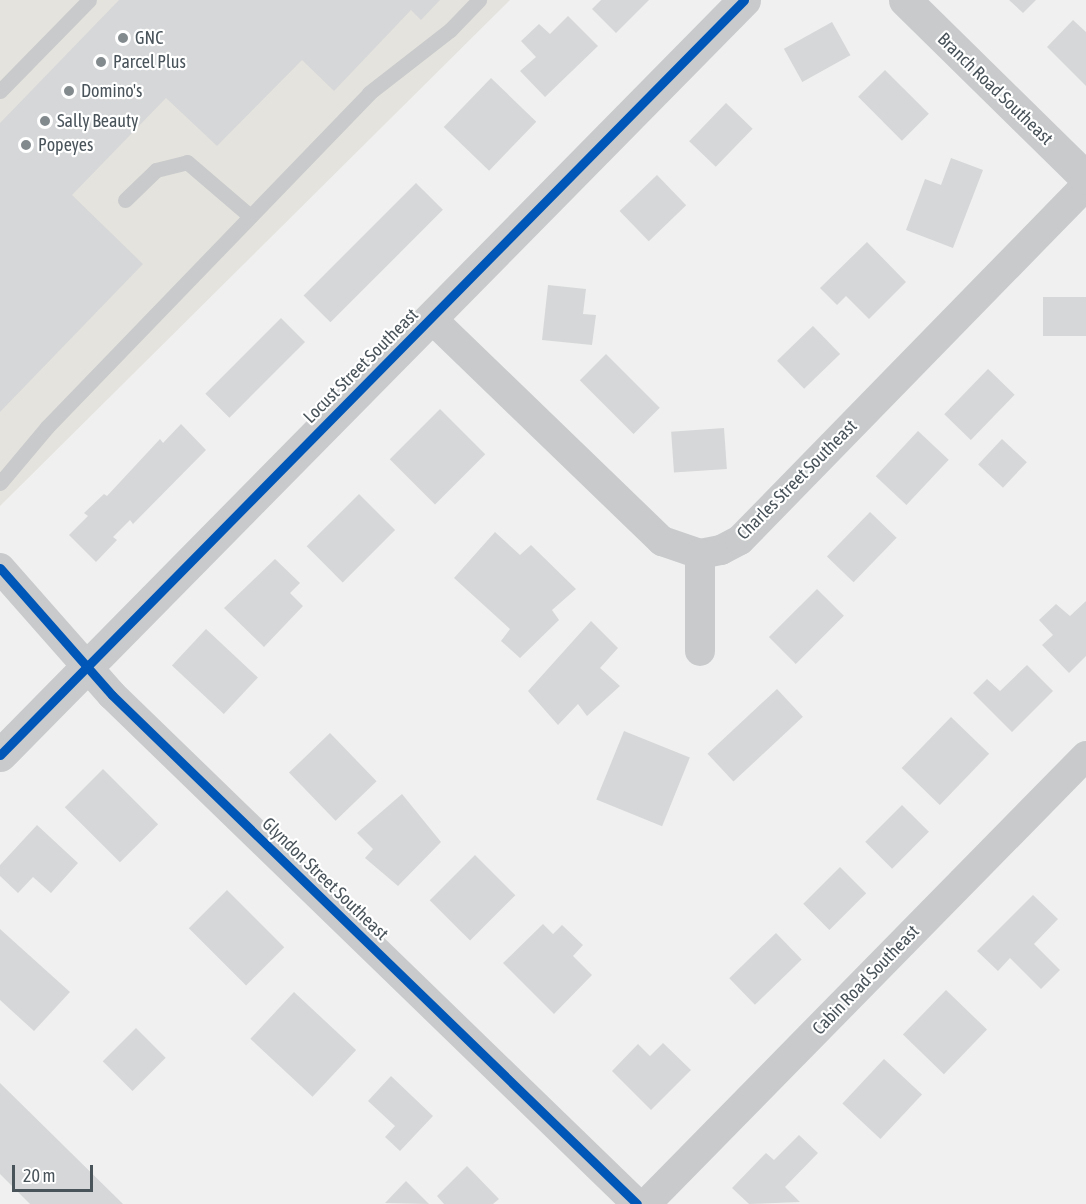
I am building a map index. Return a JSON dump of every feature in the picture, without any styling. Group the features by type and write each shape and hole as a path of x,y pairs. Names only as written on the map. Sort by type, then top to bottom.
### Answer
{"street":[{"name":"Locust Street Southeast","path":"0,755 744,0"},
{"name":"Branch Road Southeast","path":"905,0 1086,178"},
{"name":"Charles Street Southeast","path":"699,554 721,550 740,540 1086,185"},
{"path":"432,319 662,542 699,554 700,651"},
{"name":"Glyndon Street Southeast","path":"0,568 112,695 638,1204"},
{"name":"Cabin Road Southeast","path":"646,1204 1086,756"}],"lane":[{"path":"0,91 88,0"},
{"path":"0,483 46,427 369,93 450,30 479,0"},
{"path":"125,200 156,170 187,162 250,216"}],"shaded area":[{"path":"0,0 510,0 0,506"}],"building":[{"path":"119,0 440,0 421,20 411,10 334,91 302,60 217,146 166,98 72,195 143,264 0,412 0,123"},
{"path":"601,0 649,0 616,33 592,9"},
{"path":"1009,0 1036,0 1023,13"},
{"path":"568,16 598,46 545,97 520,71 536,57 521,41 539,24 550,34"},
{"path":"1073,20 1086,32 1086,86 1047,47"},
{"path":"832,22 850,55 802,82 784,49"},
{"path":"885,70 929,114 902,141 858,97"},
{"path":"491,78 536,122 489,171 444,127"},
{"path":"726,103 753,129 716,167 689,141"},
{"path":"951,158 983,170 953,248 906,230 925,179 941,185"},
{"path":"657,175 686,205 649,241 620,211"},
{"path":"416,183 443,210 330,322 304,295"},
{"path":"867,242 906,282 869,319 846,296 837,305 820,288"},
{"path":"548,285 586,289 583,314 596,315 592,345 542,340"},
{"path":"1043,297 1086,297 1086,336 1043,336"},
{"path":"281,318 305,342 229,418 205,394"},
{"path":"813,326 840,354 804,389 777,361"},
{"path":"606,354 660,408 634,434 580,380"},
{"path":"988,369 1015,395 971,440 944,414"},
{"path":"440,409 485,454 435,504 390,459"},
{"path":"181,424 206,450 133,524 130,520 113,537 117,540 96,562 69,535 88,516 84,513 104,494 107,496 160,439 163,443"},
{"path":"724,428 727,469 674,473 671,432"},
{"path":"918,431 949,460 906,505 876,476"},
{"path":"1002,439 1027,462 1003,488 978,465"},
{"path":"359,494 395,530 343,582 307,546"},
{"path":"870,512 897,538 854,582 827,557"},
{"path":"495,532 520,555 531,545 576,589 552,610 559,620 520,658 501,641 510,629 454,578"},
{"path":"275,559 300,583 290,593 303,606 264,647 224,608"},
{"path":"817,589 844,616 796,664 769,637"},
{"path":"1086,601 1086,656 1069,673 1042,645 1053,635 1039,620 1056,604 1070,616"},
{"path":"591,621 618,648 600,668 620,686 587,716 578,704 558,725 528,691"},
{"path":"206,629 258,677 224,714 172,666"},
{"path":"1027,665 1053,691 1012,732 973,693 987,679 1000,691"},
{"path":"777,689 803,717 733,782 708,754"},
{"path":"951,717 989,754 940,805 902,768"},
{"path":"624,731 690,758 662,826 596,800"},
{"path":"330,733 377,781 336,821 289,773"},
{"path":"103,769 158,824 120,862 65,807"},
{"path":"402,794 441,842 398,886 365,858 373,849 357,833"},
{"path":"902,805 929,832 892,869 865,842"},
{"path":"37,825 78,863 51,893 33,877 18,893 0,876 0,865"},
{"path":"475,855 515,895 470,941 430,900"},
{"path":"840,867 866,893 829,930 803,904"},
{"path":"227,890 284,947 246,985 189,928"},
{"path":"1033,895 1058,919 1034,944 1060,970 1041,989 1010,958 998,971 977,951"},
{"path":"543,924 553,934 562,925 583,945 573,956 592,975 554,1014 503,963"},
{"path":"0,929 70,992 34,1031 0,1000"},
{"path":"776,933 802,960 755,1005 729,978"},
{"path":"946,990 987,1030 944,1074 903,1035"},
{"path":"294,992 356,1050 313,1097 250,1039"},
{"path":"136,1028 166,1058 132,1091 103,1061"},
{"path":"663,1043 691,1070 651,1110 612,1071 638,1044 650,1056"},
{"path":"884,1059 922,1094 880,1139 842,1104"},
{"path":"391,1076 433,1116 400,1151 385,1137 395,1126 368,1101"},
{"path":"0,1083 123,1204 30,1204 0,1174"},
{"path":"799,1135 818,1153 785,1187 800,1202 749,1204 732,1188 766,1153 774,1160"},
{"path":"467,1166 499,1199 493,1204 444,1204 437,1196"},
{"path":"406,1181 429,1204 385,1203"}],"cycle path":[{"path":"0,755 744,0"},
{"path":"0,568 112,695 637,1204"}],"place":[{"name":"GNC","path":"123,38"},
{"name":"Parcel Plus","path":"101,62"},
{"name":"Domino's","path":"69,91"},
{"name":"Sally Beauty","path":"45,121"},
{"name":"Popeyes","path":"26,145"}]}
